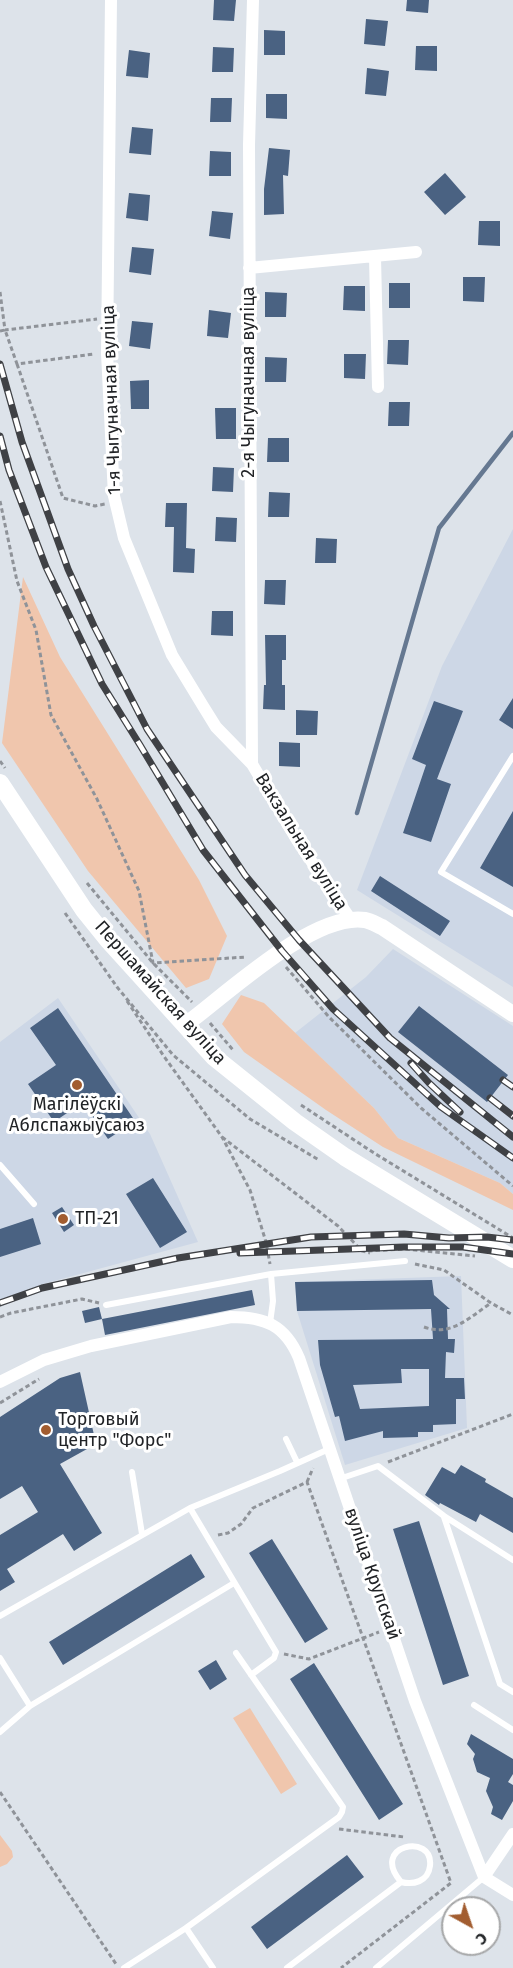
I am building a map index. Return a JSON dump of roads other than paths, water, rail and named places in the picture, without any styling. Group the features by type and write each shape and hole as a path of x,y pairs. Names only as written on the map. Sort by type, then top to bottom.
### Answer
{"main road":[{"name":"Першамайская вуліца","path":"4,777 84,910 109,941 214,1056 295,1122 345,1156 513,1259"},
{"name":"Вакзальная вуліца","path":"185,1025 276,955 324,928 351,920 366,920 382,927 512,1012"}],"street":[{"name":"1-я Чыгуначная вуліца","path":"111,0 107,353 116,503 124,538 172,655 216,727 252,764"},
{"name":"2-я Чыгуначная вуліца","path":"252,764 249,145 253,0"},
{"path":"249,268 416,252"},
{"path":"375,257 378,387"},
{"name":"Вакзальная вуліца","path":"252,764 297,840 351,920"},
{"path":"0,1382 44,1360 91,1346 231,1317 250,1317 270,1323"},
{"name":"вуліца Крупскай","path":"270,1323 293,1343 299,1358 415,1701 484,1877"},
{"path":"513,1834 484,1877 513,1895"}],"lane":[{"path":"513,756 441,872 513,914"},
{"path":"0,1165 34,1204"},
{"path":"106,1305 272,1274 405,1261"},
{"path":"270,1323 273,1301 272,1274"},
{"path":"286,1439 297,1462"},
{"path":"0,1616 190,1508 329,1449"},
{"path":"339,1479 378,1466 444,1516 513,1560"},
{"path":"132,1472 142,1534"},
{"path":"190,1508 276,1652 274,1658 250,1675"},
{"path":"444,1516 500,1684 513,1692"},
{"path":"0,1732 30,1706 234,1583"},
{"path":"124,1968 186,1928 339,1817 343,1807 236,1653"},
{"path":"0,1658 30,1706"},
{"path":"474,1705 511,1729 513,1719"},
{"path":"286,1968 401,1882 414,1884 422,1880 428,1874 430,1861 421,1848 414,1845 406,1846 393,1856 392,1869 401,1882"},
{"path":"376,1968 484,1877"},
{"path":"186,1928 213,1968"}],"waterway":[{"path":"357,813 439,528 513,433"}],"railway":[{"path":"0,364 22,442 68,569 94,626 147,729 245,875 299,940 390,1038 513,1137"},
{"path":"0,436 9,470 46,567 102,684 203,850 282,951 333,1009 441,1107 513,1158"},
{"path":"411,1063 460,1112"},
{"path":"503,1080 513,1087"},
{"path":"490,1098 513,1116"},
{"path":"0,1303 42,1288 178,1258 311,1237 404,1234 513,1240"},
{"path":"240,1253 463,1247 513,1254"}],"place":[{"name":"Магілёўскі Аблспажыўсаюз","path":"77,1085"},
{"name":"ТП-21","path":"63,1219"},
{"name":"Торговый центр \"Форс\"","path":"46,1430"}]}
